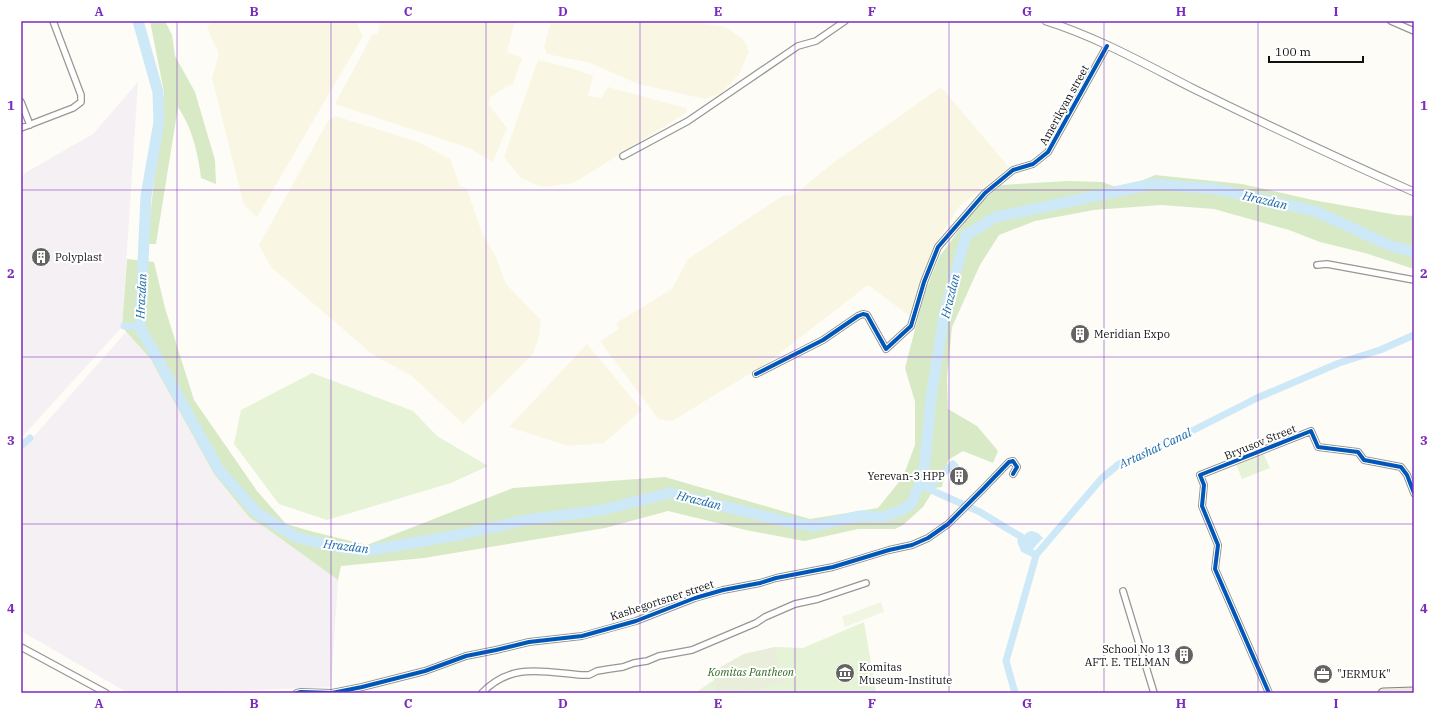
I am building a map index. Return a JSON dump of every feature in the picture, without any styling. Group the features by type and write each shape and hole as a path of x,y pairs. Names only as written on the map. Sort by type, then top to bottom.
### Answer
{"main road":[{"path":"1383,693 1414,692"}],"street":[{"path":"21,128 73,108 81,102 81,95 53,21"},
{"path":"623,156 688,121 798,46 816,41 845,21"},
{"path":"1046,21 1107,46 1328,154 1414,192"},
{"path":"1391,21 1414,31"},
{"name":"Amerikyan street","path":"756,374 823,340 863,314 867,315 886,349 911,326 924,282 938,247 985,193 1013,170 1033,164 1048,152 1107,46"},
{"path":"21,102 30,125"},
{"path":"1317,265 1327,264 1414,280"},
{"name":"Bryusov Street","path":"1269,693 1215,569 1218,545 1202,506 1204,485 1200,475 1311,431 1318,447 1358,452 1364,460 1401,467 1407,475 1414,493"},
{"name":"Kashegortsner street","path":"297,693 332,693 392,681 466,656 529,642 582,636 636,621 695,598 723,590 833,567 889,550 912,545 928,538 948,524 1009,462 1013,461 1017,467 1013,474"},
{"path":"482,693 496,680 519,672 530,670 589,675 597,671 623,667 634,663 647,661 659,656 692,650 756,623 789,607 866,583"},
{"path":"1123,591 1154,693"},
{"path":"21,647 106,693"}],"shaded area":[{"path":"211,21 356,21 363,36 257,217 244,205 212,78 219,54 207,28"},
{"path":"380,21 515,21 507,52 522,58 513,84 490,97 489,105 507,128 493,162 469,148 335,104 372,35 378,33"},
{"path":"551,21 700,21 705,24 726,27 743,39 749,51 739,75 721,93 705,99 638,84 590,63 547,54 544,47"},
{"path":"538,60 581,71 593,76 588,96 601,98 608,87 686,108 687,112 574,183 542,187 521,178 504,157"},
{"path":"138,82 122,327 21,438 21,178 25,173 93,134"},
{"path":"941,87 1009,167 959,207 936,243 911,317 868,285 766,364 672,421 658,419 600,341 619,329 616,323 672,289 688,259 782,196 794,195 833,163"},
{"path":"335,116 418,142 450,159 460,186 467,189 482,233 496,257 506,284 541,320 539,337 533,354 463,424 412,376 373,355 271,267 259,245 328,121"},
{"path":"127,331 150,358 214,474 250,518 338,580 331,687 181,693 128,693 21,631 21,451"},
{"path":"587,344 642,410 604,443 568,446 509,427"}],"green space":[{"path":"150,21 165,21 172,35 175,56 195,92 215,160 216,184 201,178 194,141 187,123 178,107 156,244 147,244 164,92"},
{"path":"1155,175 1242,184 1313,200 1397,215 1414,216 1414,269 1365,253 1320,242 1289,230 1214,209 1161,205 1094,210 1035,221 999,235 980,265 952,327 947,378 948,409 977,426 998,451 993,463 963,451 948,460 942,487 935,488 923,507 903,525 895,529 858,529 804,541 746,530 668,511 605,528 424,558 341,566 338,580 250,518 214,474 150,358 122,327 127,259 154,262 165,308 194,400 257,491 286,524 314,532 367,545 513,488 665,477 810,519 878,508 903,477 915,445 915,402 905,368 924,295 939,257 977,206 1001,185 1068,181 1102,182 1116,187 1134,184"},
{"path":"312,373 413,411 437,436 488,466 451,483 327,520 279,504 234,444 241,410"},
{"path":"1263,453 1270,468 1242,479 1236,464"},
{"path":"881,602 884,612 845,627 842,617"},
{"path":"864,622 876,693 695,693 714,680 712,672 744,654 775,647 803,648"},
{"name":"Komitas Pantheon","path":"775,647 784,682 742,693 717,693 712,672 744,654"}],"water":[{"path":"1032,531 1038,533 1043,538 1032,550 1026,546 1023,540 1025,534"}],"waterway":[{"name":"Hrazdan","path":"138,21 158,92 159,122 146,196 140,327 219,470 257,513 296,537 333,546 366,551 458,535 526,520 602,510 670,493 792,523 815,526 859,516 883,517 902,510 912,503 924,472 931,398 944,316 966,235 996,217 1152,184 1216,189 1315,211 1391,246 1414,252"},
{"path":"124,326 140,327"},
{"name":"Artashat Canal","path":"1015,693 1006,661 1036,555 1102,478 1119,464 1180,437 1257,398 1339,363 1380,350 1414,335"},
{"path":"21,446 30,438"},
{"path":"925,487 933,484 953,464 961,473"},
{"path":"920,485 980,512 1023,538 1031,541"},
{"path":"1021,537 1021,542 1024,549 1036,555"}],"cycle path":[{"path":"756,374 823,340 863,314 867,315 886,349 911,326 924,282 938,247 985,193 1013,170 1033,164 1048,152 1107,46"},
{"path":"1269,693 1215,569 1218,545 1202,506 1204,485 1200,475 1311,431 1318,447 1358,452 1364,460 1401,467 1407,475 1414,493"},
{"path":"297,693 332,693 425,671 466,656 529,642 582,636 636,621 695,598 723,590 833,567 889,550 912,545 928,538 948,524 1009,462 1013,461 1017,467 1013,474"}],"place":[{"name":"Polyplast","path":"41,257"},
{"name":"Meridian Expo","path":"1080,334"},
{"name":"Yerevan-3 HPP","path":"959,476"},
{"name":"School No 13 AFT. E. TELMAN","path":"1184,655"},
{"name":"Komitas Museum-Institute","path":"845,673"},
{"name":"\"JERMUK\"","path":"1323,674"}]}
